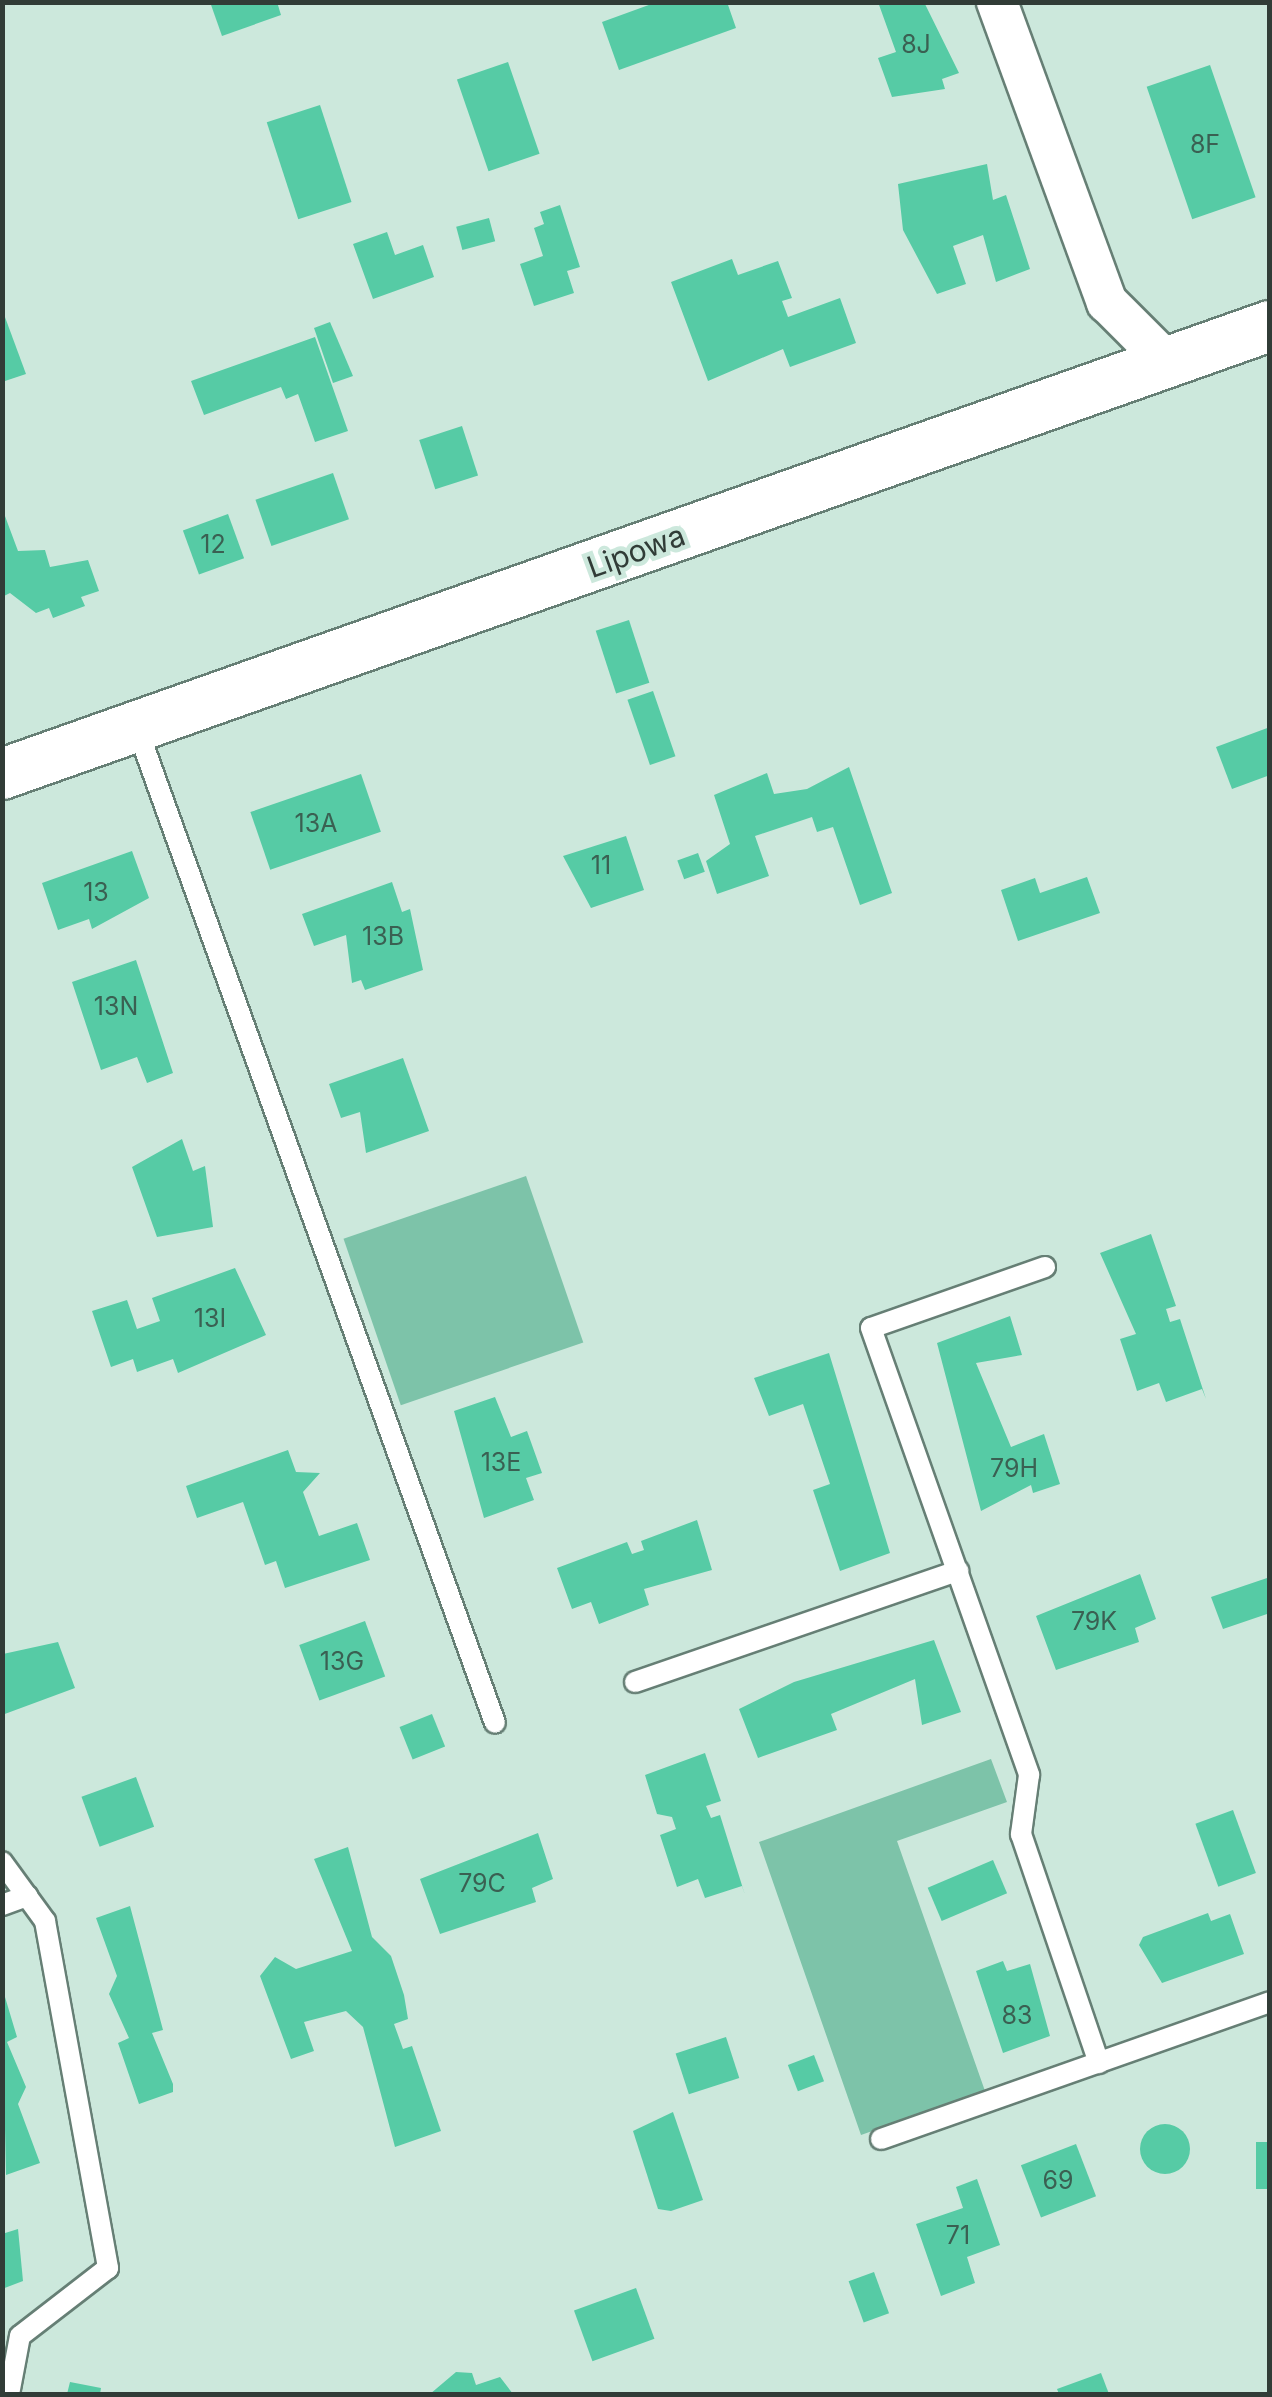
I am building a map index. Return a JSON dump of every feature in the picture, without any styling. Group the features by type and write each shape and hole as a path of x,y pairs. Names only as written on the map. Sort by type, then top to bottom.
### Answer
{"street":[{"path":"997,2 1107,302 1168,362"},
{"name":"Lipowa","path":"2,774 1270,326"}],"lane":[{"path":"137,726 495,1724"},
{"path":"1045,1268 871,1328 1028,1775 1021,1834 1099,2063"},
{"path":"636,1682 958,1571"},
{"path":"2,1862 27,1896 53,1959 108,2268 20,2336 9,2394"},
{"path":"2,1904 27,1896"},
{"path":"881,2140 1270,2002"}],"green space":[{"path":"526,1176 583,1342 401,1405 344,1239"},
{"path":"991,1759 1007,1802 897,1841 985,2091 861,2135 759,1842"}],"building":[{"path":"210,2 277,2 281,15 222,36"},
{"path":"657,2 727,2 736,28 619,70 602,22"},
{"path":"878,2 924,2 959,73 942,79 945,89 892,97 878,58 896,52"},
{"path":"508,62 540,154 489,171 457,80"},
{"path":"1210,65 1256,197 1192,219 1147,87"},
{"path":"320,105 352,202 298,219 267,122"},
{"path":"987,164 993,200 1006,195 1030,269 996,282 983,235 953,246 966,284 937,294 903,230 898,184"},
{"path":"560,205 580,267 567,271 574,293 534,306 520,264 543,256 534,228 544,224 540,212"},
{"path":"489,218 495,241 462,250 456,227"},
{"path":"387,232 395,255 423,245 434,277 373,299 353,244"},
{"path":"732,259 738,275 778,261 792,298 782,301 788,317 840,298 856,343 790,367 783,349 708,381 671,282"},
{"path":"2,309 26,374 2,382"},
{"path":"330,322 353,376 333,383 314,328"},
{"path":"315,337 348,431 315,442 298,394 286,399 281,387 204,415 191,381"},
{"path":"462,426 478,475 435,489 419,440"},
{"path":"333,473 349,519 271,546 255,500"},
{"path":"2,508 18,551 45,550 50,567 88,560 99,591 81,597 85,606 53,618 49,608 36,613 10,593 2,597"},
{"path":"228,514 244,558 199,575 183,530"},
{"path":"629,620 649,683 616,694 596,631"},
{"path":"653,691 675,756 650,765 627,700"},
{"path":"1270,727 1270,775 1232,789 1216,747"},
{"path":"849,767 892,893 860,905 833,827 817,832 812,817 755,836 769,876 717,894 706,861 730,844 714,795 767,773 774,794 807,789"},
{"path":"361,774 381,832 270,870 250,812"},
{"path":"626,836 644,890 591,908 563,856"},
{"path":"132,851 149,898 92,929 89,919 58,930 42,883"},
{"path":"698,853 705,872 684,879 677,861"},
{"path":"1087,877 1100,913 1018,941 1001,890 1035,878 1040,893"},
{"path":"392,882 402,912 410,909 423,970 365,990 361,980 352,983 346,935 314,946 302,914"},
{"path":"136,960 173,1073 147,1083 137,1057 101,1070 72,982"},
{"path":"403,1058 429,1131 366,1153 360,1112 341,1118 329,1084"},
{"path":"182,1139 193,1171 205,1166 213,1227 157,1237 132,1167"},
{"path":"1151,1234 1176,1306 1166,1309 1170,1322 1180,1319 1206,1399 1202,1389 1166,1402 1159,1383 1137,1391 1120,1339 1136,1334 1100,1253"},
{"path":"235,1268 266,1335 178,1373 173,1359 137,1372 133,1359 111,1367 92,1311 127,1300 137,1329 160,1321 152,1298"},
{"path":"1010,1316 1022,1355 976,1363 1011,1447 1044,1434 1060,1484 1033,1493 1031,1485 981,1511 937,1343"},
{"path":"829,1353 890,1553 840,1571 813,1490 830,1484 803,1404 769,1416 754,1378"},
{"path":"495,1397 511,1437 527,1431 542,1473 526,1478 534,1500 484,1518 454,1411"},
{"path":"288,1450 296,1472 320,1473 303,1492 319,1536 357,1523 370,1560 285,1588 276,1561 265,1565 243,1502 197,1518 186,1486"},
{"path":"697,1520 712,1570 644,1589 649,1605 599,1624 591,1602 572,1609 557,1568 627,1542 632,1554 644,1550 641,1541"},
{"path":"1140,1574 1156,1619 1135,1628 1139,1642 1056,1670 1036,1616"},
{"path":"1270,1577 1270,1613 1223,1629 1211,1597"},
{"path":"365,1621 385,1676 319,1700 299,1645"},
{"path":"934,1640 961,1712 922,1725 915,1679 831,1714 837,1730 758,1758 739,1709 794,1682"},
{"path":"58,1642 75,1688 2,1715 3,1654"},
{"path":"432,1714 445,1746 413,1760 400,1727"},
{"path":"705,1753 721,1801 706,1806 711,1818 720,1815 745,1895 742,1886 705,1898 698,1879 677,1887 660,1835 676,1829 672,1817 657,1814 645,1775"},
{"path":"136,1777 154,1827 100,1847 81,1797"},
{"path":"1233,1810 1256,1873 1218,1887 1195,1824"},
{"path":"538,1833 553,1879 532,1888 536,1902 440,1934 420,1879"},
{"path":"348,1847 372,1937 391,1956 404,1995 408,2019 394,2024 403,2049 412,2046 441,2131 395,2147 363,2027 346,2011 304,2022 314,2051 291,2059 260,1976 275,1957 296,1969 352,1951 314,1859"},
{"path":"993,1860 1007,1893 942,1921 928,1888"},
{"path":"130,1906 163,2030 152,2033 173,2084 173,2092 139,2104 118,2043 129,2038 109,1994 117,1976 96,1918"},
{"path":"1208,1913 1211,1921 1230,1914 1244,1954 1162,1983 1139,1945 1143,1937"},
{"path":"1003,1961 1007,1971 1030,1964 1050,2036 1003,2053 976,1971"},
{"path":"2,1987 17,2037 7,2042 26,2087 18,2104 40,2163 6,2175"},
{"path":"726,2037 739,2078 689,2094 676,2053"},
{"path":"814,2055 824,2081 798,2091 788,2065"},
{"path":"673,2112 703,2200 671,2211 658,2209 633,2131"},
{"path":"1165,2124 1183,2131 1190,2149 1183,2167 1165,2174 1147,2167 1140,2149 1147,2131"},
{"path":"1256,2142 1270,2142 1270,2189 1256,2189"},
{"path":"1076,2144 1096,2196 1041,2217 1021,2165"},
{"path":"977,2179 1000,2245 967,2257 975,2283 941,2296 916,2224 963,2208 956,2187"},
{"path":"18,2229 23,2281 2,2289 2,2234"},
{"path":"874,2272 889,2313 864,2323 849,2281"},
{"path":"636,2288 654,2339 592,2361 574,2311"},
{"path":"456,2372 472,2373 476,2385 500,2377 513,2394 430,2394"},
{"path":"1101,2373 1109,2394 1059,2394 1057,2389"},
{"path":"70,2382 101,2388 100,2394 67,2394"}]}
